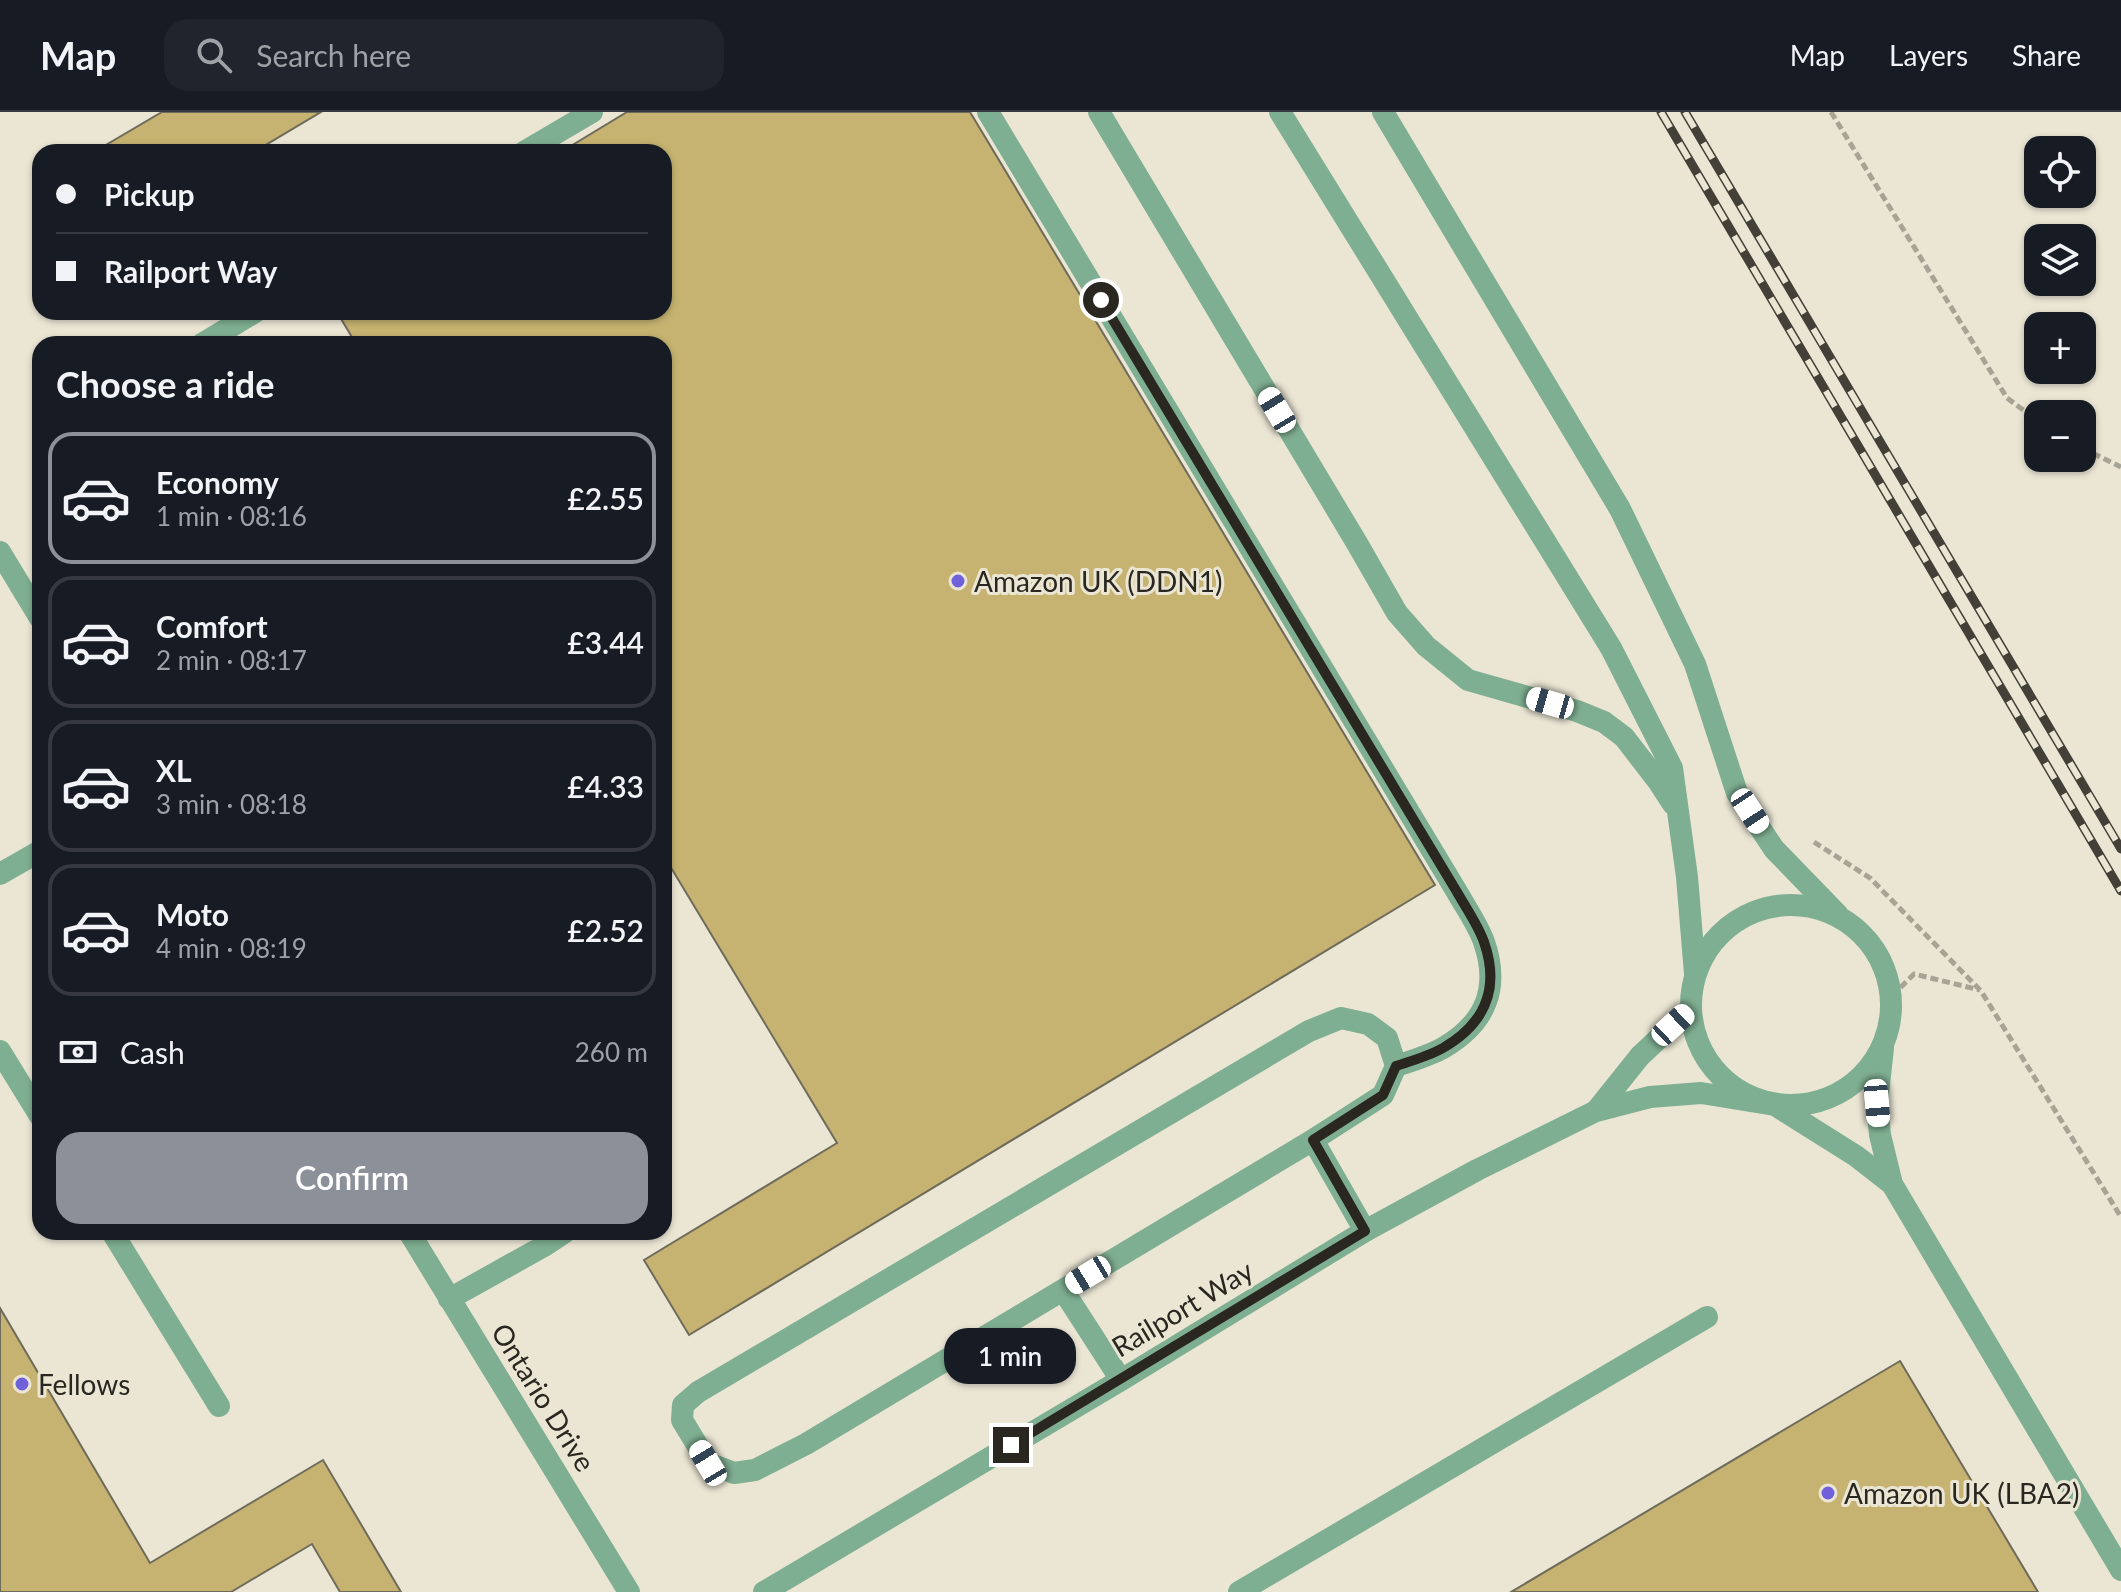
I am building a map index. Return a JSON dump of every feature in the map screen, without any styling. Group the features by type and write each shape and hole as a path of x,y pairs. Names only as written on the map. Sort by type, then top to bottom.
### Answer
{"street":[{"path":"538,144 592,112"},
{"path":"988,112 1484,940 1492,976 1488,1001 1475,1020 1468,1030 1442,1049 1396,1066"},
{"path":"1099,112 1397,613 1426,646 1468,680 1577,711 1604,722 1624,737 1678,812"},
{"path":"1280,112 1611,648 1672,768 1687,877 1695,974"},
{"path":"1383,112 1620,509 1695,664 1737,793 1774,849 1838,915 1865,935 1884,964 1892,996 1891,1023 1883,1048 1877,1103 1880,1135 1892,1184 2121,1570"},
{"path":"215,336 242,320"},
{"path":"0,552 32,605"},
{"path":"0,874 32,856"},
{"path":"1838,915 1804,905 1769,906 1737,919 1712,943 1695,974 1690,1009 1697,1043 1715,1072 1743,1094 1775,1105 1856,1156 1892,1184"},
{"path":"1596,1111 1640,1056 1690,1009"},
{"path":"1341,1018 1368,1024 1387,1038 1396,1066 1383,1095 1313,1140 806,1444 755,1470 734,1473 708,1463 682,1420 683,1405 698,1392 1309,1031 1341,1018"},
{"path":"1596,1111 1650,1097 1701,1093 1801,1106 1825,1100 1848,1089 1868,1071 1883,1048"},
{"path":"0,1051 32,1103"},
{"name":"Railport Way","path":"764,1592 1365,1231 1477,1170 1596,1111"},
{"path":"1313,1140 1365,1231"},
{"path":"117,1240 219,1406"},
{"name":"Ontario Drive","path":"414,1240 629,1592"},
{"path":"449,1299 553,1240"},
{"path":"1063,1290 1121,1380"},
{"path":"1239,1592 1707,1317"}],"path":[{"path":"1831,112 2007,398 2024,411"},
{"path":"2096,455 2121,467"},
{"path":"1804,835 1870,878 1981,991 2121,1217"},
{"path":"1892,996 1914,974 1981,991"}],"building":[{"path":"162,112 321,112 267,144 108,144"},
{"name":"Amazon UK (DDN1)","path":"627,112 970,112 1435,885 689,1335 644,1260 837,1143 672,869 672,336 351,336 342,320 672,320 672,144 574,144"},
{"name":"Fellows","path":"0,1308 150,1563 323,1460 401,1592 340,1592 312,1544 231,1592 0,1592"},
{"name":"Amazon UK (LBA2)","path":"1900,1361 2038,1592 1511,1592"}],"railway":[{"path":"1661,112 2121,891"},
{"path":"1685,112 2121,849"}],"place":[{"name":"Amazon UK (DDN1)","path":"958,581"},
{"name":"Fellows","path":"22,1384"},
{"name":"Amazon UK (LBA2)","path":"1828,1493"}],"route":[{"path":"1011,1445 1365,1231 1313,1140 1383,1095 1396,1066 1442,1049 1468,1030 1488,1001 1492,976 1484,940 1457,892 1101,300"}]}
